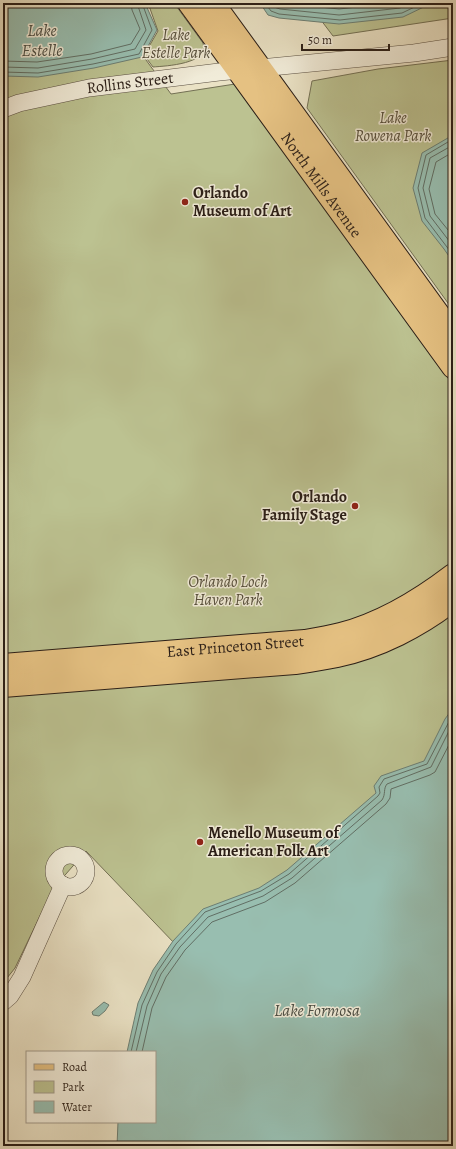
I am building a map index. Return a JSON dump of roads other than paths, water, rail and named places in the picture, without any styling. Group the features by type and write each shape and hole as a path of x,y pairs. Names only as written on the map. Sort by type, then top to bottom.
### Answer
{"main road":[{"name":"North Mills Avenue","path":"189,3 453,367"},
{"name":"North Mills Avenue","path":"213,3 453,334"},
{"name":"East Princeton Street","path":"3,686 66,671 87,658 305,641 341,634 402,610 453,575"},
{"name":"East Princeton Street","path":"3,665 66,671 89,680 295,663 338,656 364,648 418,624 453,600"}],"street":[{"name":"Rollins Street","path":"3,109 18,103 89,88 237,70 414,54 453,47"},
{"path":"87,658 89,680"},
{"path":"3,1002 10,996 22,977 63,886"}],"water":[{"name":"Lake Estelle","path":"3,3 145,3 157,30 142,57 94,68 38,77 3,76"},
{"path":"260,3 432,3 403,17 339,24 279,18 268,15"},
{"path":"453,135 453,262 422,221 413,188 422,153"},
{"name":"Lake Formosa","path":"453,708 453,1146 117,1146 118,1123 156,1123 156,1051 127,1051 138,1003 153,970 173,941 203,909 259,888 287,870 376,793 374,786 381,776 424,761 445,719"},
{"path":"104,1002 109,1005 105,1011 99,1016 93,1015 92,1012"}],"place":[{"name":"Orlando Museum of Art","path":"185,202"},
{"name":"Orlando Family Stage","path":"355,506"},
{"name":"Menello Museum of American Folk Art","path":"200,842"}],"park label":[{"name":"Lake Estelle Park","path":"176,44"},
{"name":"Lake Rowena Park","path":"393,127"},
{"name":"Orlando Loch Haven Park","path":"228,591"}]}
